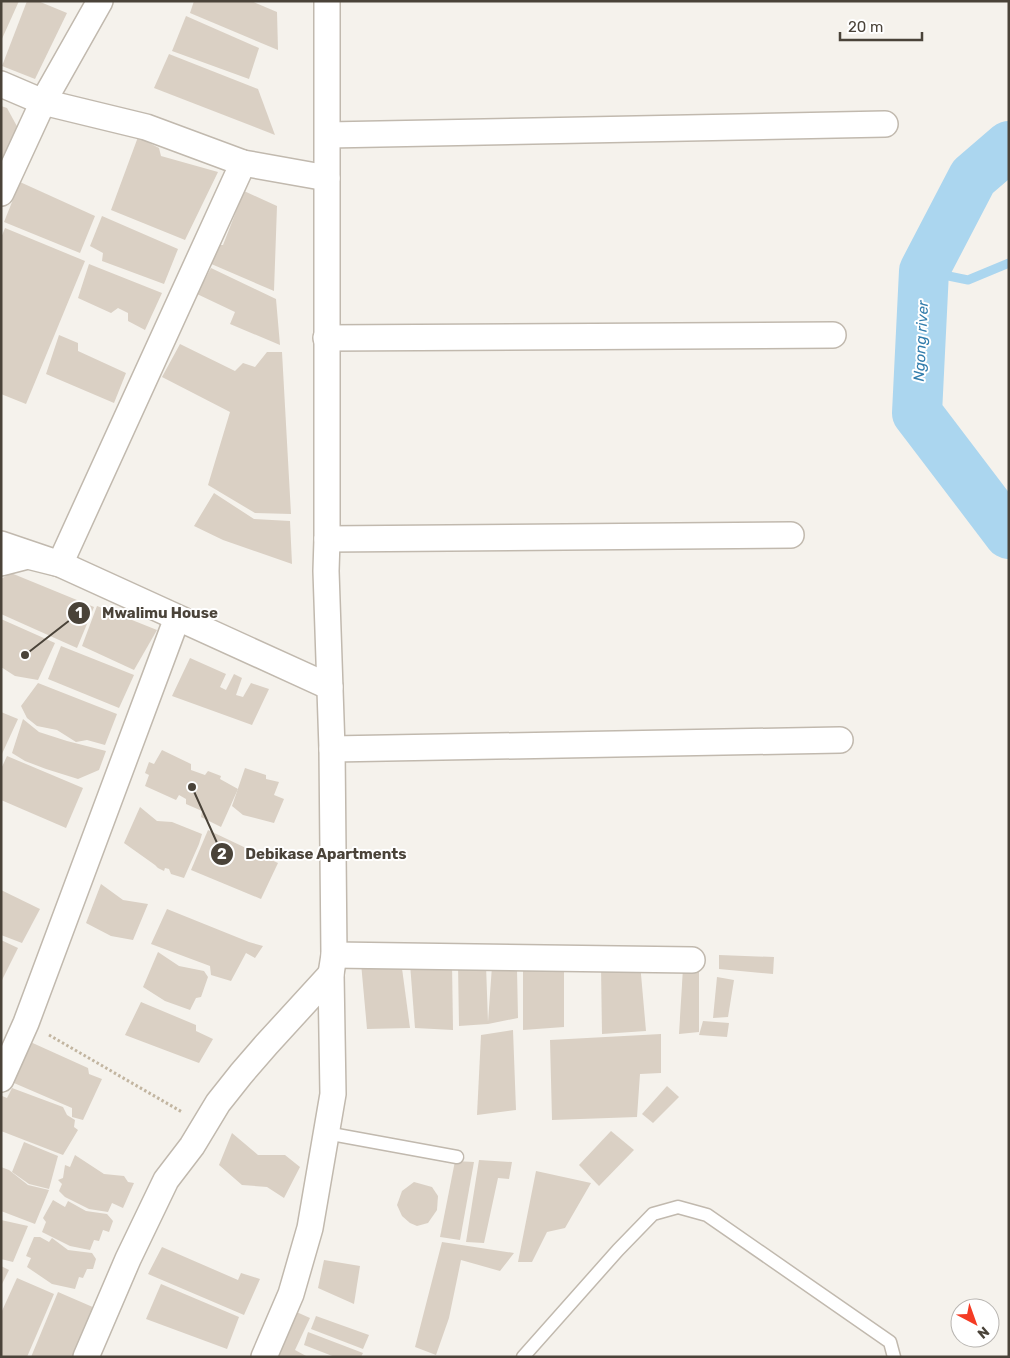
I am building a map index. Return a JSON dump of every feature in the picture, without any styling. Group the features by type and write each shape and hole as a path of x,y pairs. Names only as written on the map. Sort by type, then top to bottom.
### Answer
{"street":[{"path":"1,193 43,102 100,1"},
{"path":"264,1357 291,1294 310,1228 332,1094 332,749 326,571 327,1"},
{"path":"1,84 43,102 146,127 243,163 327,178"},
{"path":"328,135 885,124"},
{"path":"60,564 243,163"},
{"path":"326,338 833,334"},
{"path":"327,539 791,535"},
{"path":"1,544 60,564 330,687"},
{"path":"1,563 28,556 60,564"},
{"path":"1,1079 26,1023 177,618"},
{"path":"332,749 840,740"},
{"path":"86,1357 128,1259 166,1180 192,1146 218,1104 241,1074 333,964 692,960"}],"lane":[{"path":"326,1133 457,1157"},
{"path":"523,1357 618,1250 653,1214 678,1207 707,1215 715,1220 890,1342 894,1357"}],"path":[{"path":"26,1023 205,1125"}],"building":[{"path":"1,1 19,1 1,41"},
{"path":"27,1 38,1 67,13 35,79 2,66"},
{"path":"194,1 251,1 277,12 278,50 190,13"},
{"path":"186,16 259,48 249,79 172,51"},
{"path":"169,54 258,89 275,135 154,88"},
{"path":"1,106 7,108 19,130 1,169"},
{"path":"138,137 159,148 161,156 218,172 185,240 111,210"},
{"path":"20,182 95,216 80,253 4,222"},
{"path":"244,191 277,206 274,291 209,263 214,245 223,245"},
{"path":"102,216 178,249 164,284 102,261 103,253 90,246"},
{"path":"5,228 85,261 26,404 1,394 1,238"},
{"path":"89,264 162,293 145,330 128,321 128,313 118,308 111,313 78,298"},
{"path":"211,268 276,299 280,345 230,324 235,312 197,294"},
{"path":"59,335 78,343 78,351 126,373 114,403 46,374"},
{"path":"180,344 235,371 243,363 255,367 267,352 282,352 291,514 255,513 208,485 230,412 162,377"},
{"path":"214,493 254,519 290,521 292,564 223,540 194,526"},
{"path":"11,573 94,607 77,648 1,614 1,579"},
{"path":"97,606 157,630 134,670 82,646"},
{"path":"1,619 55,643 38,680 15,676 1,667"},
{"path":"61,646 134,675 119,708 48,679"},
{"path":"190,658 226,674 220,687 226,690 234,674 242,678 236,695 243,697 251,683 269,689 252,725 172,696"},
{"path":"38,683 117,714 105,745 87,740 76,742 57,730 37,726 27,718 21,706"},
{"path":"1,712 18,719 1,756"},
{"path":"23,719 39,732 106,751 99,770 78,779 25,761 12,753"},
{"path":"162,750 191,764 191,770 205,775 208,771 221,776 220,779 238,789 221,827 201,817 202,811 186,804 186,799 179,795 176,800 145,786 149,775 145,773 149,762 154,764"},
{"path":"7,756 83,788 66,828 1,800 1,769"},
{"path":"245,768 266,775 266,779 279,782 274,795 284,799 274,823 243,815 232,806"},
{"path":"140,807 157,821 172,822 202,834 184,878 171,874 169,869 165,868 164,871 158,868 124,843"},
{"path":"208,830 278,863 261,899 191,870"},
{"path":"101,884 123,900 148,904 133,940 111,936 86,923"},
{"path":"1,890 40,909 22,943 1,935"},
{"path":"167,909 263,946 255,958 246,953 231,981 211,975 210,966 151,944"},
{"path":"1,940 18,948 1,982"},
{"path":"158,952 179,966 204,971 208,977 201,997 196,998 190,1010 165,1001 143,987"},
{"path":"719,955 774,957 773,974 719,969"},
{"path":"401,961 410,1028 367,1029 361,963"},
{"path":"452,962 453,1030 415,1028 410,964"},
{"path":"458,963 486,965 488,1022 492,966 517,969 518,1018 488,1024 459,1026"},
{"path":"640,963 646,1031 602,1034 601,966"},
{"path":"564,964 564,1027 523,1030 523,966"},
{"path":"683,968 699,968 699,1032 679,1034"},
{"path":"717,977 734,980 728,1017 713,1018"},
{"path":"141,1002 196,1025 196,1031 213,1039 199,1063 125,1035"},
{"path":"703,1021 729,1023 727,1037 699,1035"},
{"path":"513,1030 516,1110 477,1115 481,1035"},
{"path":"661,1034 661,1073 640,1074 637,1117 552,1120 550,1040"},
{"path":"26,1040 88,1068 89,1074 102,1079 83,1120 72,1117 72,1108 7,1080"},
{"path":"667,1086 679,1097 653,1123 642,1114"},
{"path":"12,1088 63,1107 67,1115 75,1120 74,1127 78,1130 63,1155 1,1131 1,1097 7,1098"},
{"path":"611,1131 634,1150 599,1186 579,1165"},
{"path":"232,1133 258,1155 285,1155 300,1167 284,1198 267,1187 242,1185 219,1165"},
{"path":"24,1142 58,1156 49,1189 29,1184 12,1172"},
{"path":"75,1155 104,1174 124,1176 128,1182 134,1183 123,1208 112,1203 108,1212 89,1209 65,1197 59,1191 62,1184 58,1180 63,1178 65,1165 70,1167"},
{"path":"479,1160 512,1162 509,1179 498,1178 484,1243 466,1242"},
{"path":"455,1161 474,1162 460,1240 440,1237"},
{"path":"1,1167 9,1170 28,1185 49,1190 35,1224 1,1211"},
{"path":"536,1171 591,1183 565,1228 547,1232 532,1262 518,1262"},
{"path":"414,1182 432,1187 438,1196 437,1210 428,1223 417,1226 402,1216 397,1205 402,1191"},
{"path":"53,1200 65,1207 68,1201 86,1211 107,1214 113,1221 109,1232 103,1230 99,1241 94,1240 90,1250 70,1246 42,1232 46,1222 43,1218"},
{"path":"1,1220 28,1226 13,1262 1,1259"},
{"path":"34,1237 40,1237 49,1242 52,1238 68,1250 92,1253 96,1259 93,1269 87,1269 83,1278 79,1277 75,1289 52,1284 27,1267 31,1258 26,1256"},
{"path":"442,1242 514,1253 500,1271 461,1260 449,1318 436,1355 415,1347"},
{"path":"162,1247 238,1280 241,1273 260,1279 244,1315 148,1274"},
{"path":"324,1260 360,1266 354,1304 318,1288"},
{"path":"1,1266 9,1270 1,1286"},
{"path":"17,1278 54,1294 27,1357 1,1357 1,1313"},
{"path":"161,1284 239,1317 227,1349 146,1319"},
{"path":"58,1292 95,1308 75,1357 31,1357"},
{"path":"292,1310 310,1318 295,1350 308,1357 272,1357"},
{"path":"316,1316 369,1335 363,1349 311,1329"},
{"path":"308,1332 363,1353 361,1357 335,1357 304,1345"}],"waterway":[{"name":"Ngong river","path":"1009,146 973,177 924,271 917,413 1009,534"},
{"name":"Ngong river","path":"924,271 968,280 1009,263"}],"place":[{"name":"Mwalimu House","path":"25,655"},
{"name":"Debikase Apartments","path":"192,787"}]}
